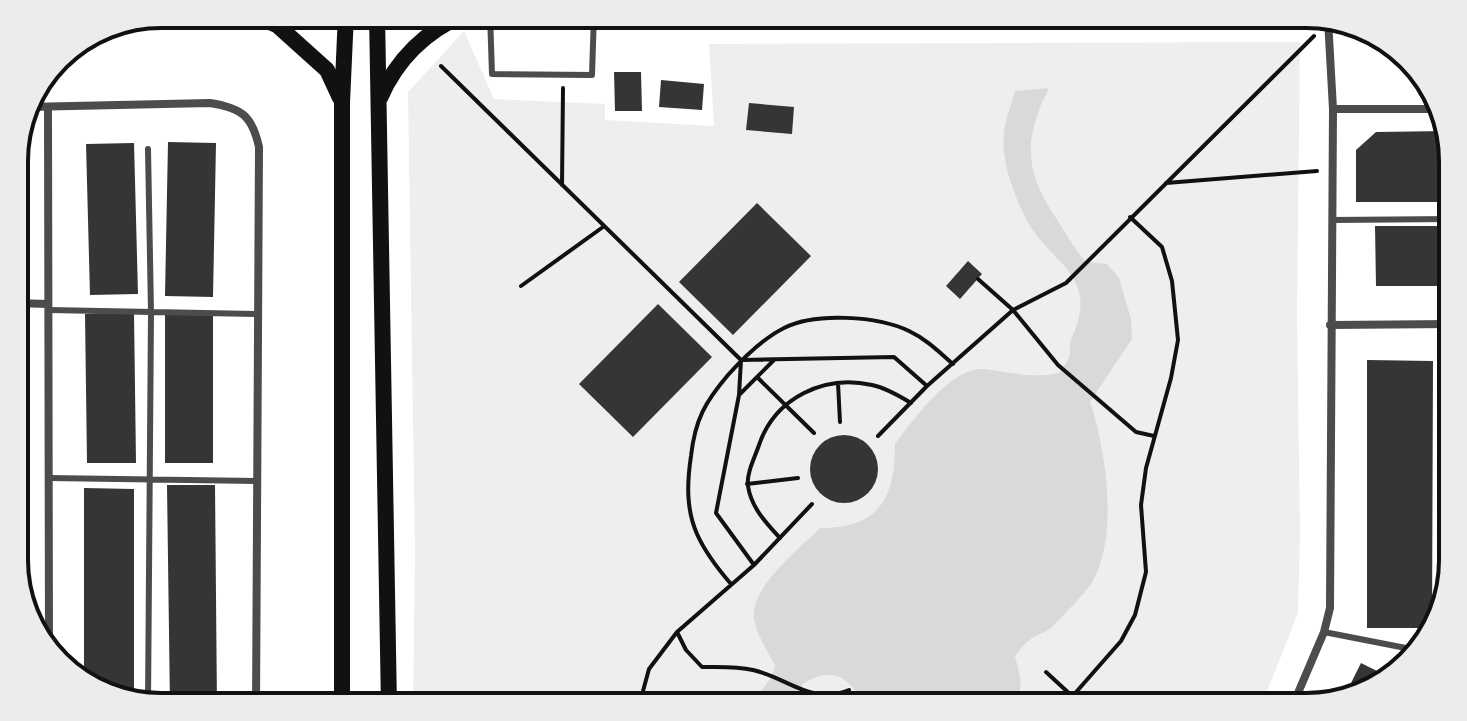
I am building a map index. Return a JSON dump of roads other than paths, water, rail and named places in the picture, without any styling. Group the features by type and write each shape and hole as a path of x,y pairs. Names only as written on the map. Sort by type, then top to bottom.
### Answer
{"main road":[{"path":"280,28 327,70 342,103"},
{"path":"342,693 342,103 345,28"},
{"path":"377,28 389,693"},
{"path":"378,104 404,58 438,28"}],"street":[{"path":"1298,693 1324,632 1330,608 1333,109 1329,30"},
{"path":"40,108 210,103 230,106 244,114 255,128 259,147 256,693"},
{"path":"48,108 49,632"},
{"path":"1333,109 1428,109"},
{"path":"28,305 48,307"},
{"path":"1330,325 1439,324"}],"lane":[{"path":"490,28 492,74 563,75 592,75 594,28"},
{"path":"148,149 151,312 148,692"},
{"path":"1330,220 1439,219"},
{"path":"48,307 258,314"},
{"path":"49,478 257,481"},
{"path":"1324,632 1406,648"}]}
